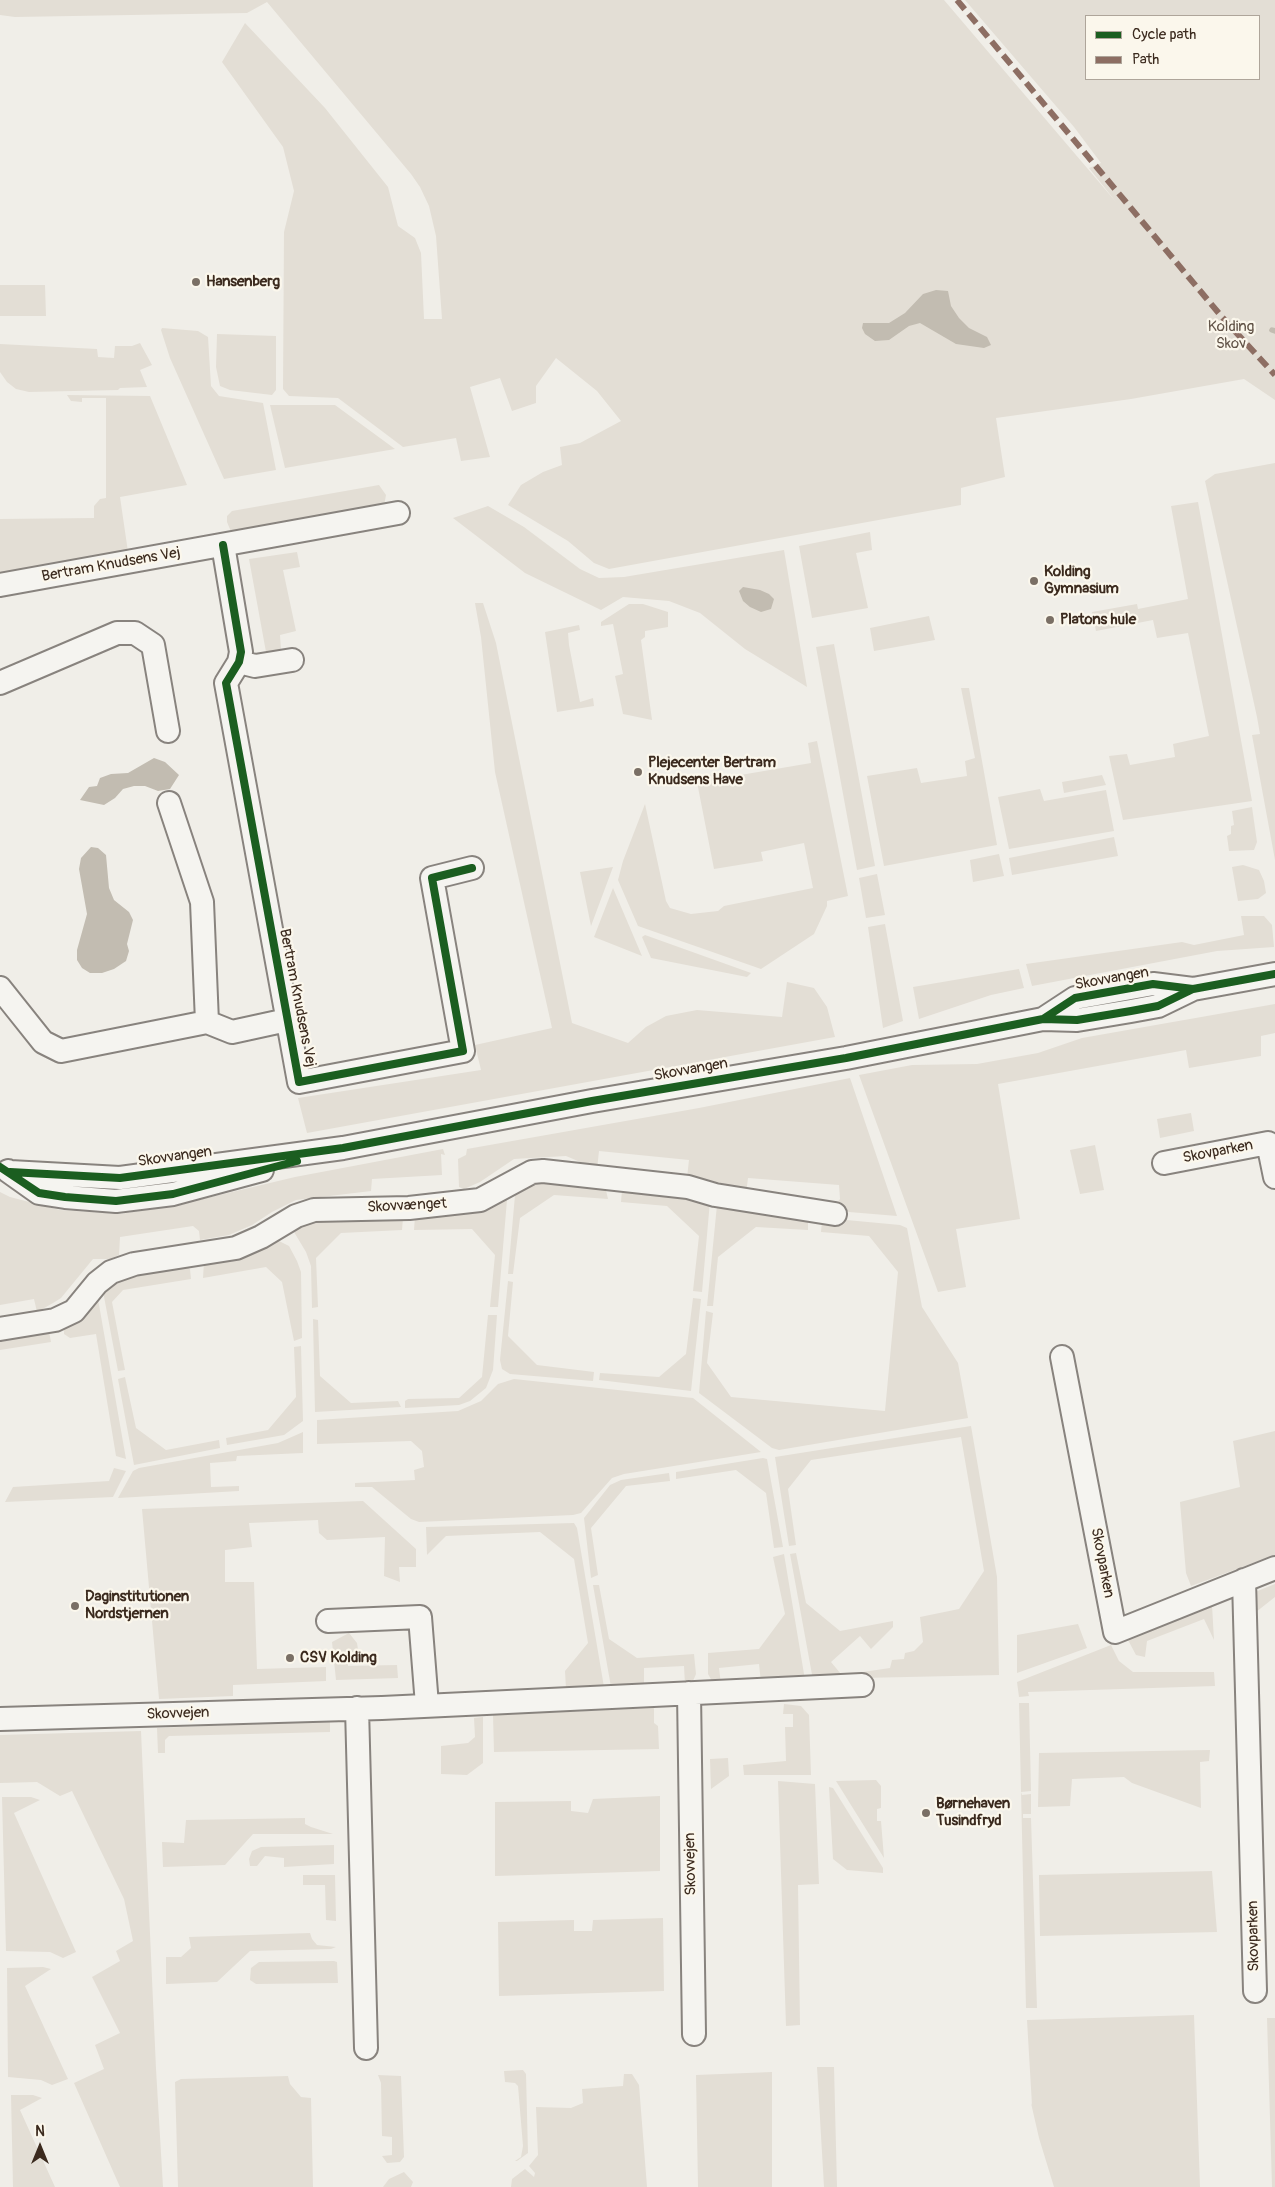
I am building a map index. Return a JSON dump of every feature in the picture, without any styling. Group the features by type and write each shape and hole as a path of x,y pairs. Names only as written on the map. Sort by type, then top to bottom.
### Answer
{"street":[{"name":"Bertram Knudsens Vej","path":"0,585 398,513"},
{"path":"222,545 241,652 240,662 255,666 292,660"},
{"path":"0,683 117,633 136,633 153,645 168,731"},
{"name":"Bertram Knudsens Vej","path":"240,662 226,683 300,1082 463,1051 432,878 472,868"},
{"path":"0,988 43,1042 61,1051 207,1022 202,902 169,803"},
{"name":"Skovvangen","path":"5,1170 120,1178 343,1148 592,1101 856,1056 1043,1019 1077,1020 1131,1012 1158,1006 1192,989 1275,974"},
{"name":"Bertram Knudsens Vej","path":"207,1022 232,1032 288,1020"},
{"name":"Skovparken","path":"1164,1163 1268,1143 1275,1177"},
{"name":"Skovvænget","path":"0,1329 55,1320 74,1311 98,1283 111,1272 134,1264 236,1248 261,1237 296,1216 314,1210 409,1208 480,1200 532,1172 543,1171 688,1187 715,1195 835,1214"},
{"name":"Skovparken","path":"1062,1357 1115,1632 1275,1568"},
{"name":"Skovparken","path":"1244,1580 1256,1991"},
{"path":"328,1621 420,1618 427,1706"},
{"name":"Skovvejen","path":"0,1719 427,1706 862,1685"},
{"name":"Skovvejen","path":"689,1693 694,2034"},
{"path":"357,1708 366,2048"}],"green space":[{"name":"Kolding Skov","path":"0,0 944,0 1116,202 1089,168 1101,163 1074,127 965,0 1275,0 1275,400 1244,379 1131,399 996,418 1005,477 961,488 961,505 609,569 594,563 568,541 508,505 521,485 543,472 562,465 560,447 580,443 621,421 597,391 556,358 536,386 536,403 512,411 500,378 470,387 490,457 461,461 456,438 403,447 338,398 289,396 283,389 284,232 294,191 283,147 222,62 245,23 325,108 388,187 398,226 415,238 421,253 424,319 442,319 436,236 429,206 420,187 267,2 247,13 15,17 0,15"},
{"path":"0,285 45,285 46,316 0,316"},
{"path":"162,328 198,331 208,337 211,386 219,396 263,403 276,470 224,479 170,358"},
{"path":"217,334 276,336 276,390 272,395 230,390 220,386 216,367"},
{"path":"140,343 152,365 140,370 147,387 120,388 118,390 29,392 16,389 7,382 0,372 0,344 97,349 98,357 114,358 115,346 132,346"},
{"path":"67,395 150,396 187,485 120,497 128,552 0,576 0,519 94,518 94,506 100,499 106,498 106,398 82,398 82,402 71,401"},
{"path":"270,405 335,405 395,449 285,468"},
{"path":"1275,463 1275,860 1252,735 1260,734 1257,717 1205,481 1215,474"},
{"path":"379,485 386,495 384,506 232,534 227,522 227,516 232,511"},
{"path":"1198,502 1252,801 1123,820 1109,756 1127,754 1130,765 1175,757 1173,744 1209,736 1188,633 1157,638 1153,620 1096,631 1092,612 1137,604 1138,609 1188,599 1171,506"},
{"path":"488,506 524,527 580,569 599,578 624,577 784,550 807,687 745,649 700,613 669,601 623,597 601,610 525,573 453,518"},
{"path":"870,532 872,550 856,553 868,608 812,618 799,546"},
{"path":"297,552 300,567 283,570 296,631 280,635 281,650 266,652 249,559"},
{"path":"475,603 483,603 496,643 572,1023 628,1043 646,1027 666,1016 697,1010 782,1017 787,982 814,988 827,1007 835,1037 307,1133 298,1098 481,1070 475,1045 552,1028 495,772 481,637"},
{"path":"629,604 643,604 668,612 668,627 645,631 645,637 641,640 652,720 623,714 615,676 623,674 613,624 601,626 601,622"},
{"path":"929,616 935,640 874,651 870,628"},
{"path":"579,625 580,630 568,633 569,645 580,702 593,698 594,706 557,712 545,632"},
{"path":"834,644 875,866 857,870 816,647"},
{"path":"961,688 969,688 997,845 884,866 867,776 917,768 921,783 967,776 965,761 975,758"},
{"path":"817,741 848,896 827,901 827,906 814,934 761,969 638,926 618,880 623,861 645,804 666,901 670,908 691,914 718,911 724,906 813,888 804,843 761,852 763,861 714,869 696,777 716,774 717,779 811,763 808,743"},
{"path":"1102,775 1106,785 1064,793 1062,782"},
{"path":"1040,789 1044,801 1106,790 1114,831 1009,849 998,797"},
{"path":"1252,807 1257,842 1254,850 1229,851 1227,836 1231,834 1231,826 1234,825 1232,811"},
{"path":"1114,837 1118,856 1012,875 1009,858"},
{"path":"999,854 1004,876 973,882 970,860"},
{"path":"1243,865 1259,870 1264,881 1266,893 1258,899 1238,901 1232,867"},
{"path":"613,867 591,926 580,872"},
{"path":"877,874 885,915 866,918 859,878"},
{"path":"613,888 642,956 594,937"},
{"path":"1241,916 1264,916 1272,925 1274,947 1217,951 1032,986 1026,964 1182,942 1194,945 1244,935"},
{"path":"885,924 903,1021 883,1028 868,927"},
{"path":"645,935 751,973 747,977 651,958 642,937"},
{"path":"1019,969 1024,988 991,995 919,1019 913,987"},
{"path":"1275,1004 1275,1033 1261,1036 1261,1056 1189,1068 1186,1050 998,1084 1020,1219 956,1229 966,1287 938,1292 859,1075 912,1065 977,1064 1038,1053 1082,1038"},
{"path":"850,1078 897,1216 849,1212 839,1208 836,1204 840,1199 839,1185 748,1178 746,1194 687,1178 689,1160 599,1151 597,1169 566,1156 514,1159 480,1182 464,1189 459,1187 458,1159 466,1155 467,1149 699,1108"},
{"path":"1191,1113 1194,1131 1160,1138 1157,1119"},
{"path":"1095,1145 1104,1190 1080,1194 1070,1150"},
{"path":"443,1149 445,1155 441,1154 442,1175 372,1179 371,1191 296,1200 252,1225 229,1235 200,1240 199,1231 193,1226 120,1237 119,1255 110,1259 93,1259 61,1298 53,1303 37,1312 34,1299 0,1305 0,1192 10,1197 60,1210 121,1214 190,1202 295,1177"},
{"path":"523,1181 605,1186 608,1199 554,1195 520,1218 513,1274 508,1274 516,1184"},
{"path":"627,1187 710,1201 702,1292 693,1291 699,1236 667,1206 621,1202 622,1190"},
{"path":"508,1188 498,1307 490,1307 495,1255 472,1229 414,1230 415,1216"},
{"path":"717,1205 808,1219 808,1230 756,1227 718,1257 713,1306 707,1306"},
{"path":"403,1218 402,1230 341,1233 316,1258 318,1307 312,1308 311,1266 306,1252 291,1227 304,1219"},
{"path":"825,1218 900,1225 907,1228 922,1307 958,1363 968,1418 779,1450 772,1448 699,1393 706,1311 713,1313 707,1363 731,1397 885,1411 898,1272 869,1236 821,1232 822,1221"},
{"path":"277,1240 289,1246 301,1272 302,1338 294,1341 282,1282 266,1267 203,1278 204,1262"},
{"path":"185,1265 190,1269 191,1279 123,1290 112,1302 125,1370 118,1371 102,1286 108,1279"},
{"path":"508,1281 513,1282 508,1336 537,1365 594,1372 593,1381 510,1374 502,1369 500,1360"},
{"path":"693,1298 701,1299 691,1391 599,1380 600,1373 659,1377 686,1354"},
{"path":"98,1299 126,1459 116,1456 96,1334 70,1338 64,1334 64,1327"},
{"path":"488,1315 497,1315 493,1370 486,1388 470,1401 459,1405 405,1408 405,1401 408,1399 459,1398 482,1377"},
{"path":"313,1319 318,1320 320,1376 351,1403 398,1401 401,1407 315,1412"},
{"path":"48,1326 51,1342 0,1350 0,1334"},
{"path":"301,1346 303,1421 284,1435 227,1445 226,1438 268,1430 296,1397 294,1347"},
{"path":"125,1377 136,1428 166,1450 219,1440 220,1448 134,1465 118,1379"},
{"path":"514,1379 693,1398 761,1452 624,1474 612,1478 581,1513 573,1515 419,1522 411,1519 372,1487 355,1487 355,1483 415,1480 414,1470 424,1467 422,1451 411,1441 317,1444 317,1420 458,1411 481,1401 498,1384"},
{"path":"971,1426 997,1577 999,1675 861,1678 863,1672 890,1668 892,1660 904,1659 905,1653 914,1651 923,1642 920,1617 959,1609 984,1571 961,1437 811,1460 788,1489 796,1545 789,1546 775,1457"},
{"path":"1275,1431 1275,1555 1191,1586 1186,1573 1180,1502 1240,1487 1233,1441"},
{"path":"303,1432 303,1453 237,1456 236,1461 210,1463 211,1487 239,1486 239,1491 118,1498 133,1471 139,1468 278,1443"},
{"path":"763,1458 767,1459 783,1547 774,1548 766,1493 736,1470 676,1479 676,1472"},
{"path":"114,1468 126,1471 113,1497 5,1502 13,1487 109,1481"},
{"path":"669,1473 670,1481 626,1486 591,1528 598,1575 591,1578 584,1518 610,1485 621,1480"},
{"path":"363,1501 416,1549 416,1567 399,1567 400,1582 384,1576 385,1537 327,1540 319,1533 318,1520 249,1523 252,1547 225,1550 225,1582 254,1582 257,1669 326,1667 326,1681 233,1685 233,1696 159,1699 142,1509"},
{"path":"574,1523 577,1528 604,1687 566,1689 565,1671 588,1643 574,1559 540,1532 446,1536 427,1555 426,1527"},
{"path":"796,1553 806,1603 840,1631 893,1621 893,1627 871,1649 860,1636 831,1662 841,1674 838,1677 813,1680 790,1554"},
{"path":"784,1554 805,1680 761,1683 759,1664 719,1668 721,1684 712,1681 708,1674 708,1653 759,1649 785,1614 773,1557"},
{"path":"1275,1584 1275,1597 1256,1612 1255,1592"},
{"path":"593,1585 599,1585 609,1639 637,1658 694,1654 696,1674 693,1681 685,1685 684,1666 644,1668 644,1688 611,1687"},
{"path":"1212,1605 1214,1640 1204,1619 1147,1641 1145,1657 1136,1655 1128,1640"},
{"path":"1078,1624 1087,1648 1017,1673 1017,1635"},
{"path":"349,1633 357,1643 359,1656 348,1656 348,1666 397,1665 398,1678 336,1680 332,1642"},
{"path":"1111,1645 1119,1661 1133,1672 1214,1672 1215,1686 1028,1692 1029,1696 1019,1697 1017,1682"},
{"path":"1019,1703 1029,1703 1031,1791 1021,1792"},
{"path":"784,1704 801,1706 809,1715 811,1775 744,1775 743,1765 786,1761 785,1727 793,1727 793,1714 783,1714"},
{"path":"654,1708 654,1723 658,1726 659,1749 494,1752 493,1715"},
{"path":"483,1717 483,1763 467,1775 441,1774 441,1746 468,1743 475,1737 474,1718"},
{"path":"330,1721 330,1732 169,1736 165,1740 165,1753 158,1753 157,1728"},
{"path":"141,1731 163,2187 120,2187 74,2083 104,2069 95,2045 120,2033 92,1977 120,1961 116,1951 133,1941 124,1899 72,1791 60,1796 37,1782 0,1783 0,1735"},
{"path":"1210,1750 1209,1761 1200,1762 1201,1808 1132,1783 1124,1777 1072,1779 1070,1806 1038,1807 1039,1753"},
{"path":"728,1758 729,1776 711,1789 710,1759"},
{"path":"876,1780 881,1786 881,1808 877,1809 877,1821 881,1821 884,1858 836,1781"},
{"path":"778,1781 815,1784 819,1884 798,1885 800,2025 786,2026"},
{"path":"829,1787 833,1788 883,1868 883,1873 847,1870 833,1859"},
{"path":"1021,1792 1022,1795 1031,1794 1031,1814 1023,1814 1023,1818 1031,1818 1037,2008 1026,2008"},
{"path":"660,1796 660,1871 495,1876 495,1802 571,1801 571,1811 588,1813 593,1799"},
{"path":"2,1797 31,1797 40,1800 14,1813 76,1952 63,1958 50,1952 6,1951"},
{"path":"305,1818 305,1824 333,1834 253,1834 225,1865 163,1867 162,1842 184,1843 186,1820"},
{"path":"334,1845 334,1864 284,1867 284,1858 265,1856 257,1866 250,1866 249,1859 252,1851 261,1847"},
{"path":"1212,1871 1217,1932 1040,1936 1039,1875"},
{"path":"303,1875 335,1875 336,1921 326,1920 325,1885 303,1885"},
{"path":"663,1918 664,1991 499,1996 498,1922 574,1920 574,1931 592,1931 593,1920"},
{"path":"310,1933 317,1945 336,1947 331,1949 250,1951 217,1982 166,1984 166,1957 181,1957 191,1948 189,1937"},
{"path":"259,1962 337,1962 338,1983 256,1984 250,1980 251,1968"},
{"path":"43,1967 51,1969 25,1986 68,2079 52,2085 41,2080 8,2077 7,1968"},
{"path":"1194,2015 1200,2187 1054,2187 1039,2138 1031,2103 1032,2105 1027,2020"},
{"path":"1267,2018 1275,2018 1275,2187 1272,2187"},
{"path":"817,2067 834,2067 837,2187 824,2187"},
{"path":"523,2070 526,2074 528,2153 515,2161 521,2157 523,2146 518,2086 515,2083 505,2082 504,2071"},
{"path":"772,2072 772,2187 698,2187 696,2075"},
{"path":"624,2074 632,2074 639,2085 647,2187 511,2187 512,2179 525,2169 534,2177 535,2173 529,2166 538,2155 536,2107 571,2108 583,2103 582,2089 623,2086"},
{"path":"378,2075 401,2076 404,2157 400,2162 387,2163 382,2156 392,2155 392,2137 382,2136 381,2083"},
{"path":"288,2076 290,2084 301,2097 311,2098 313,2187 178,2187 175,2082 181,2079"},
{"path":"11,2095 33,2095 42,2098 20,2110 55,2187 13,2187"},
{"path":"404,2172 413,2182 411,2187 383,2187 389,2179"}],"shaded area":[{"path":"936,290 948,291 951,306 959,318 969,328 987,337 991,345 984,348 956,344 920,323 909,326 889,340 875,341 865,334 862,328 863,323 889,323 905,313 923,294"},
{"path":"743,587 760,590 769,594 774,599 771,609 761,612 750,607 743,601 739,591"},
{"path":"154,758 165,762 179,775 170,789 158,791 145,786 134,786 123,789 115,798 104,805 80,800 89,787 97,786 100,778 111,774 128,773"},
{"path":"91,847 98,848 106,855 109,888 114,900 129,912 133,920 127,944 129,951 126,961 114,969 102,973 90,973 82,968 77,960 77,950 87,914 79,869 81,858"}],"marked path":[{"path":"957,0 1222,317 1275,375"}],"cycle path":[{"path":"223,545 241,652 239,662 226,683 299,1082 463,1051 432,878 472,868"},
{"path":"10,1172 120,1178 343,1148 592,1101 846,1058 1043,1019 1077,1020 1158,1006 1193,989 1275,974"},
{"path":"1043,1019 1075,998 1153,984 1193,989"},
{"path":"0,1167 39,1193 116,1201 173,1194 297,1161"}],"place":[{"name":"Hansenberg","path":"196,282"},
{"name":"Kolding Gymnasium","path":"1034,581"},
{"name":"Platons hule","path":"1050,620"},
{"name":"Plejecenter Bertram Knudsens Have","path":"638,772"},
{"name":"Daginstitutionen Nordstjernen","path":"75,1606"},
{"name":"CSV Kolding","path":"290,1658"},
{"name":"Børnehaven Tusindfryd","path":"926,1813"}]}
